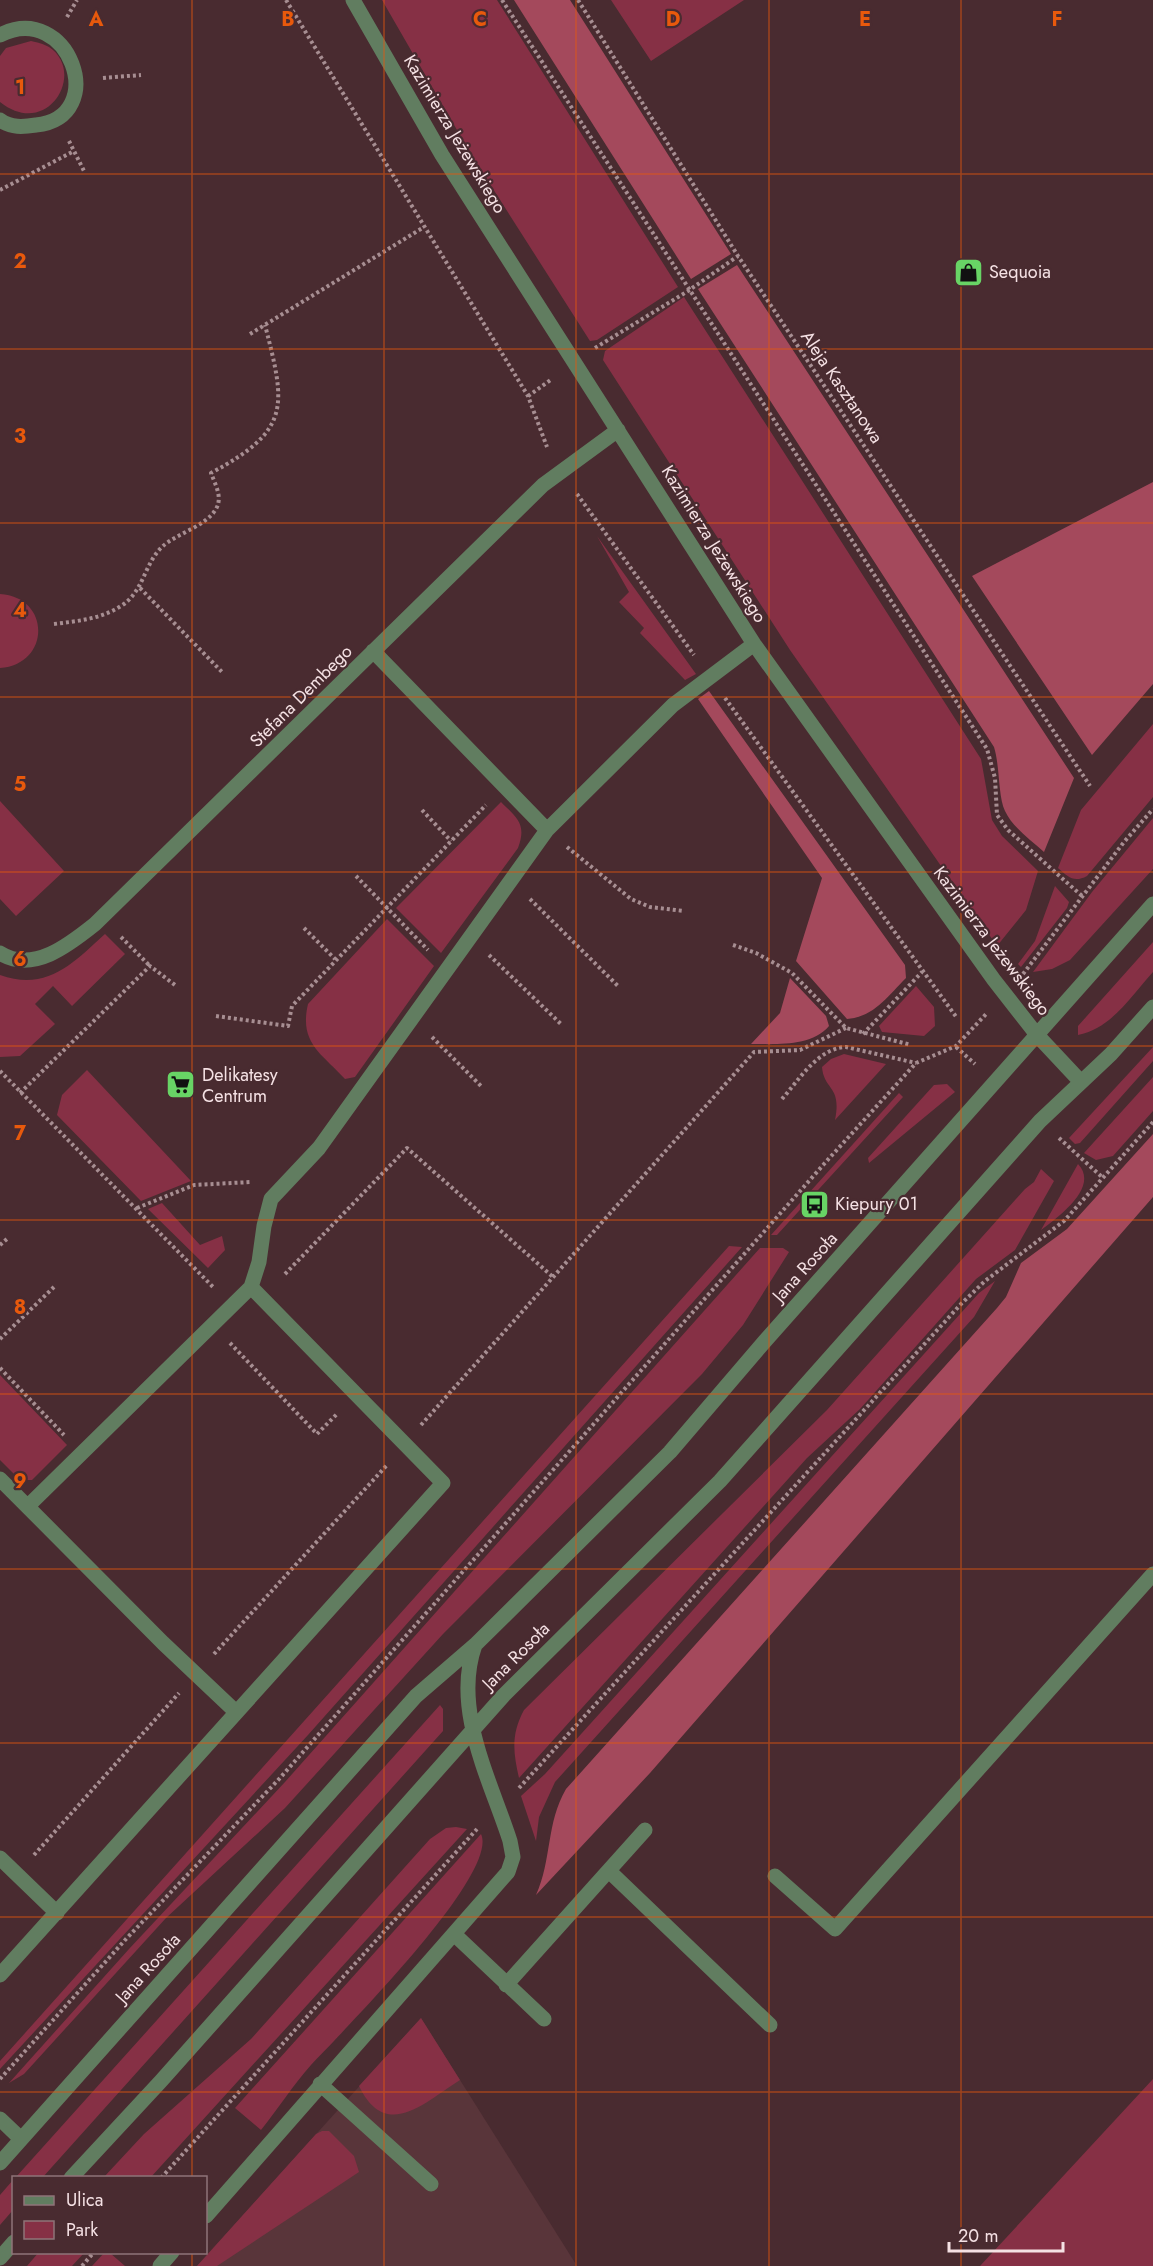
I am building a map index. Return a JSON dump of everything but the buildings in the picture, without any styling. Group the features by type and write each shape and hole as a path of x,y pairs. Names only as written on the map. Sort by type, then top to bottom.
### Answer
{"street":[{"name":"Kazimierza Jeżewskiego","path":"353,0 442,155 754,644 993,980 1037,1035 1081,1082"},
{"path":"0,35 26,27 49,30 68,50 75,81 71,104 57,119 40,125 21,126 7,124 0,120"},
{"name":"Stefana Dembego","path":"0,954 17,959 40,957 68,946 101,918 543,485 618,430"},
{"path":"28,1506 250,1287 259,1262 264,1226 271,1199 319,1148 547,830 673,705 754,644"},
{"path":"373,651 547,830"},
{"name":"Jana Rosoła","path":"0,2163 416,1696 475,1646 689,1431 765,1341 1153,904"},
{"name":"Jana Rosoła","path":"73,2176 169,2072 520,1678 720,1481 1040,1122 1112,1054 1153,1007"},
{"path":"0,1976 443,1482 250,1287"},
{"path":"0,1479 163,1643 236,1712"},
{"path":"776,1876 835,1929 1153,1574"},
{"name":"Jana Rosoła","path":"207,2215 320,2084 505,1877 513,1857 510,1841 474,1730 466,1692 468,1668 475,1646"},
{"path":"506,1985 645,1830"},
{"path":"0,1858 57,1913"},
{"path":"609,1871 770,2025"},
{"path":"454,1934 544,2019"},
{"path":"320,2084 431,2184"},
{"path":"0,2119 21,2139"},
{"path":"0,2258 12,2244"},
{"path":"160,2266 171,2254"}],"path":[{"path":"286,0 528,396 552,458 957,1018"},
{"path":"502,0 688,291 987,749 995,778 997,816 1008,830 1082,897"},
{"name":"Aleja Kasztanowa","path":"578,0 738,256 1090,786"},
{"path":"75,81 141,75"},
{"path":"57,119 85,173"},
{"path":"0,190 74,151"},
{"path":"250,334 424,227"},
{"path":"528,396 575,362 688,291 738,256"},
{"path":"54,624 107,614 124,605 140,588 143,576 162,548 207,518 216,509 219,501 218,490 211,473 256,445 278,414 279,379 265,325"},
{"path":"140,588 222,672"},
{"path":"216,1017 288,1026 292,1006 505,786"},
{"path":"1026,971 1153,809"},
{"path":"422,810 451,842"},
{"path":"547,830 631,900 651,907 684,911"},
{"path":"356,876 446,968"},
{"path":"511,879 619,987"},
{"path":"101,918 150,966 175,985"},
{"path":"304,927 335,959"},
{"path":"470,935 562,1025"},
{"path":"733,945 756,953 792,973 846,1028 910,1045"},
{"path":"20,1093 150,966"},
{"path":"862,1034 922,972"},
{"path":"0,2079 126,1939 280,1778 824,1164 916,1064 956,1046 988,1012"},
{"path":"412,1017 481,1086"},
{"path":"415,1432 754,1052 800,1050 846,1028"},
{"path":"956,1046 980,1068"},
{"path":"782,1099 821,1056 836,1047 846,1047 916,1064"},
{"path":"0,1071 231,1306"},
{"path":"519,1788 961,1304 985,1281 1064,1221 1153,1122"},
{"path":"1062,1141 1103,1178"},
{"path":"282,1280 407,1148 553,1277"},
{"path":"137,1208 194,1185 287,1180"},
{"path":"0,1245 6,1239"},
{"path":"0,1340 54,1287"},
{"path":"211,1324 317,1434 339,1411 346,1418"},
{"path":"0,1368 81,1453"},
{"path":"163,2176 475,1831"},
{"path":"82,2266 93,2254"}],"shaded area":[{"path":"514,0 570,0 731,254 691,279"},
{"path":"737,265 1074,778 1044,852 1017,828 1005,811 994,747 698,289"},
{"path":"1153,482 1153,684 1092,755 972,576"},
{"path":"709,691 905,965 906,978 880,1004 865,1014 847,1019 796,961 822,878 698,699"},
{"path":"790,978 826,1016 829,1026 822,1033 803,1041 751,1044 780,1013"},
{"path":"1153,1134 1153,1197 650,1773 536,1895 545,1868 555,1815 566,1789 997,1308 1006,1297 1021,1263 1067,1229"},
{"path":"421,2018 577,2266 197,2266"}],"green space":[{"path":"382,0 497,0 678,287 597,340 590,341 472,156"},
{"path":"611,0 744,0 651,61"},
{"path":"31,41 49,47 60,58 64,71 63,85 57,98 47,108 33,113 17,112 0,102 0,56 6,48"},
{"path":"684,297 981,759 992,820 1002,836 1038,871 1026,910 997,946 790,650 603,360 605,351"},
{"path":"597,536 696,674 685,680 640,633 644,628 619,602 629,592"},
{"path":"0,594 17,598 29,606 36,618 38,631 36,644 29,655 17,664 0,668"},
{"path":"1153,724 1153,797 1087,876 1075,879 1068,876 1058,868 1081,810"},
{"path":"0,801 64,871 16,916 0,899"},
{"path":"501,802 516,817 521,827 521,840 518,848 441,953 396,908"},
{"path":"1153,818 1153,869 1070,960 1052,969 1033,972 1092,892"},
{"path":"1055,886 1069,902 1067,908 1021,967 1018,964 1035,941"},
{"path":"387,919 434,966 355,1077 345,1079 320,1054 309,1038 306,1017 308,1004"},
{"path":"105,934 125,954 72,1006 53,986 35,1004 55,1024 20,1056 0,1057 0,975 32,980 58,972 82,955"},
{"path":"1153,942 1153,972 1111,1018 1090,1032 1078,1035 1078,1026"},
{"path":"916,986 934,1007 935,1026 924,1036 882,1032 879,1026"},
{"path":"1153,1047 1153,1061 1080,1143 1075,1144 1069,1138"},
{"path":"844,1054 886,1064 835,1120 836,1100 823,1075 822,1067 831,1059"},
{"path":"87,1070 191,1181 141,1201 57,1115 62,1095"},
{"path":"1153,1077 1153,1111 1113,1156 1096,1160 1084,1153"},
{"path":"947,1084 955,1092 869,1163 868,1158 934,1085"},
{"path":"899,1093 903,1097 777,1235 771,1235"},
{"path":"1078,1164 1083,1173 1084,1182 1080,1192 1066,1209 1041,1230"},
{"path":"1041,1169 1054,1181 1015,1250 976,1279 860,1409 807,1458 519,1778 514,1743 524,1710 827,1410 1025,1189 1034,1182"},
{"path":"162,1203 200,1245 222,1236 225,1250 208,1268 148,1209"},
{"path":"729,1246 742,1247 308,1735 0,2069 0,2061"},
{"path":"760,1248 783,1248 789,1252 743,1325 702,1374 443,1634 285,1808 166,1918 24,2074 9,2083 129,1949 285,1782"},
{"path":"995,1281 974,1317 555,1782 539,1817 536,1841 521,1796 545,1774 979,1293"},
{"path":"0,1375 67,1445 32,1480 20,1480 0,1460"},
{"path":"440,1705 443,1709 443,1731 44,2176 17,2176"},
{"path":"446,1828 467,1829 152,2176 105,2176 144,2134 251,2039 430,1839"},
{"path":"481,1834 480,1854 467,1882 444,1916 383,1988 304,2073 261,2130 235,2108"},
{"path":"421,2018 460,2080 420,2106 406,2112 394,2115 381,2112 370,2103 359,2086"},
{"path":"1153,2079 1153,2266 980,2266"},
{"path":"329,2131 354,2156 359,2172 217,2266 197,2266 316,2134"},
{"path":"12,2181 12,2211 0,2225 0,2195"},
{"path":"37,2254 83,2254 72,2266 27,2266"},
{"path":"103,2254 111,2254 125,2266 92,2266"}],"place":[{"name":"Sequoia","path":"968,272"},
{"name":"Delikatesy Centrum","path":"181,1085"},
{"name":"Kiepury 01","path":"814,1204"}]}
